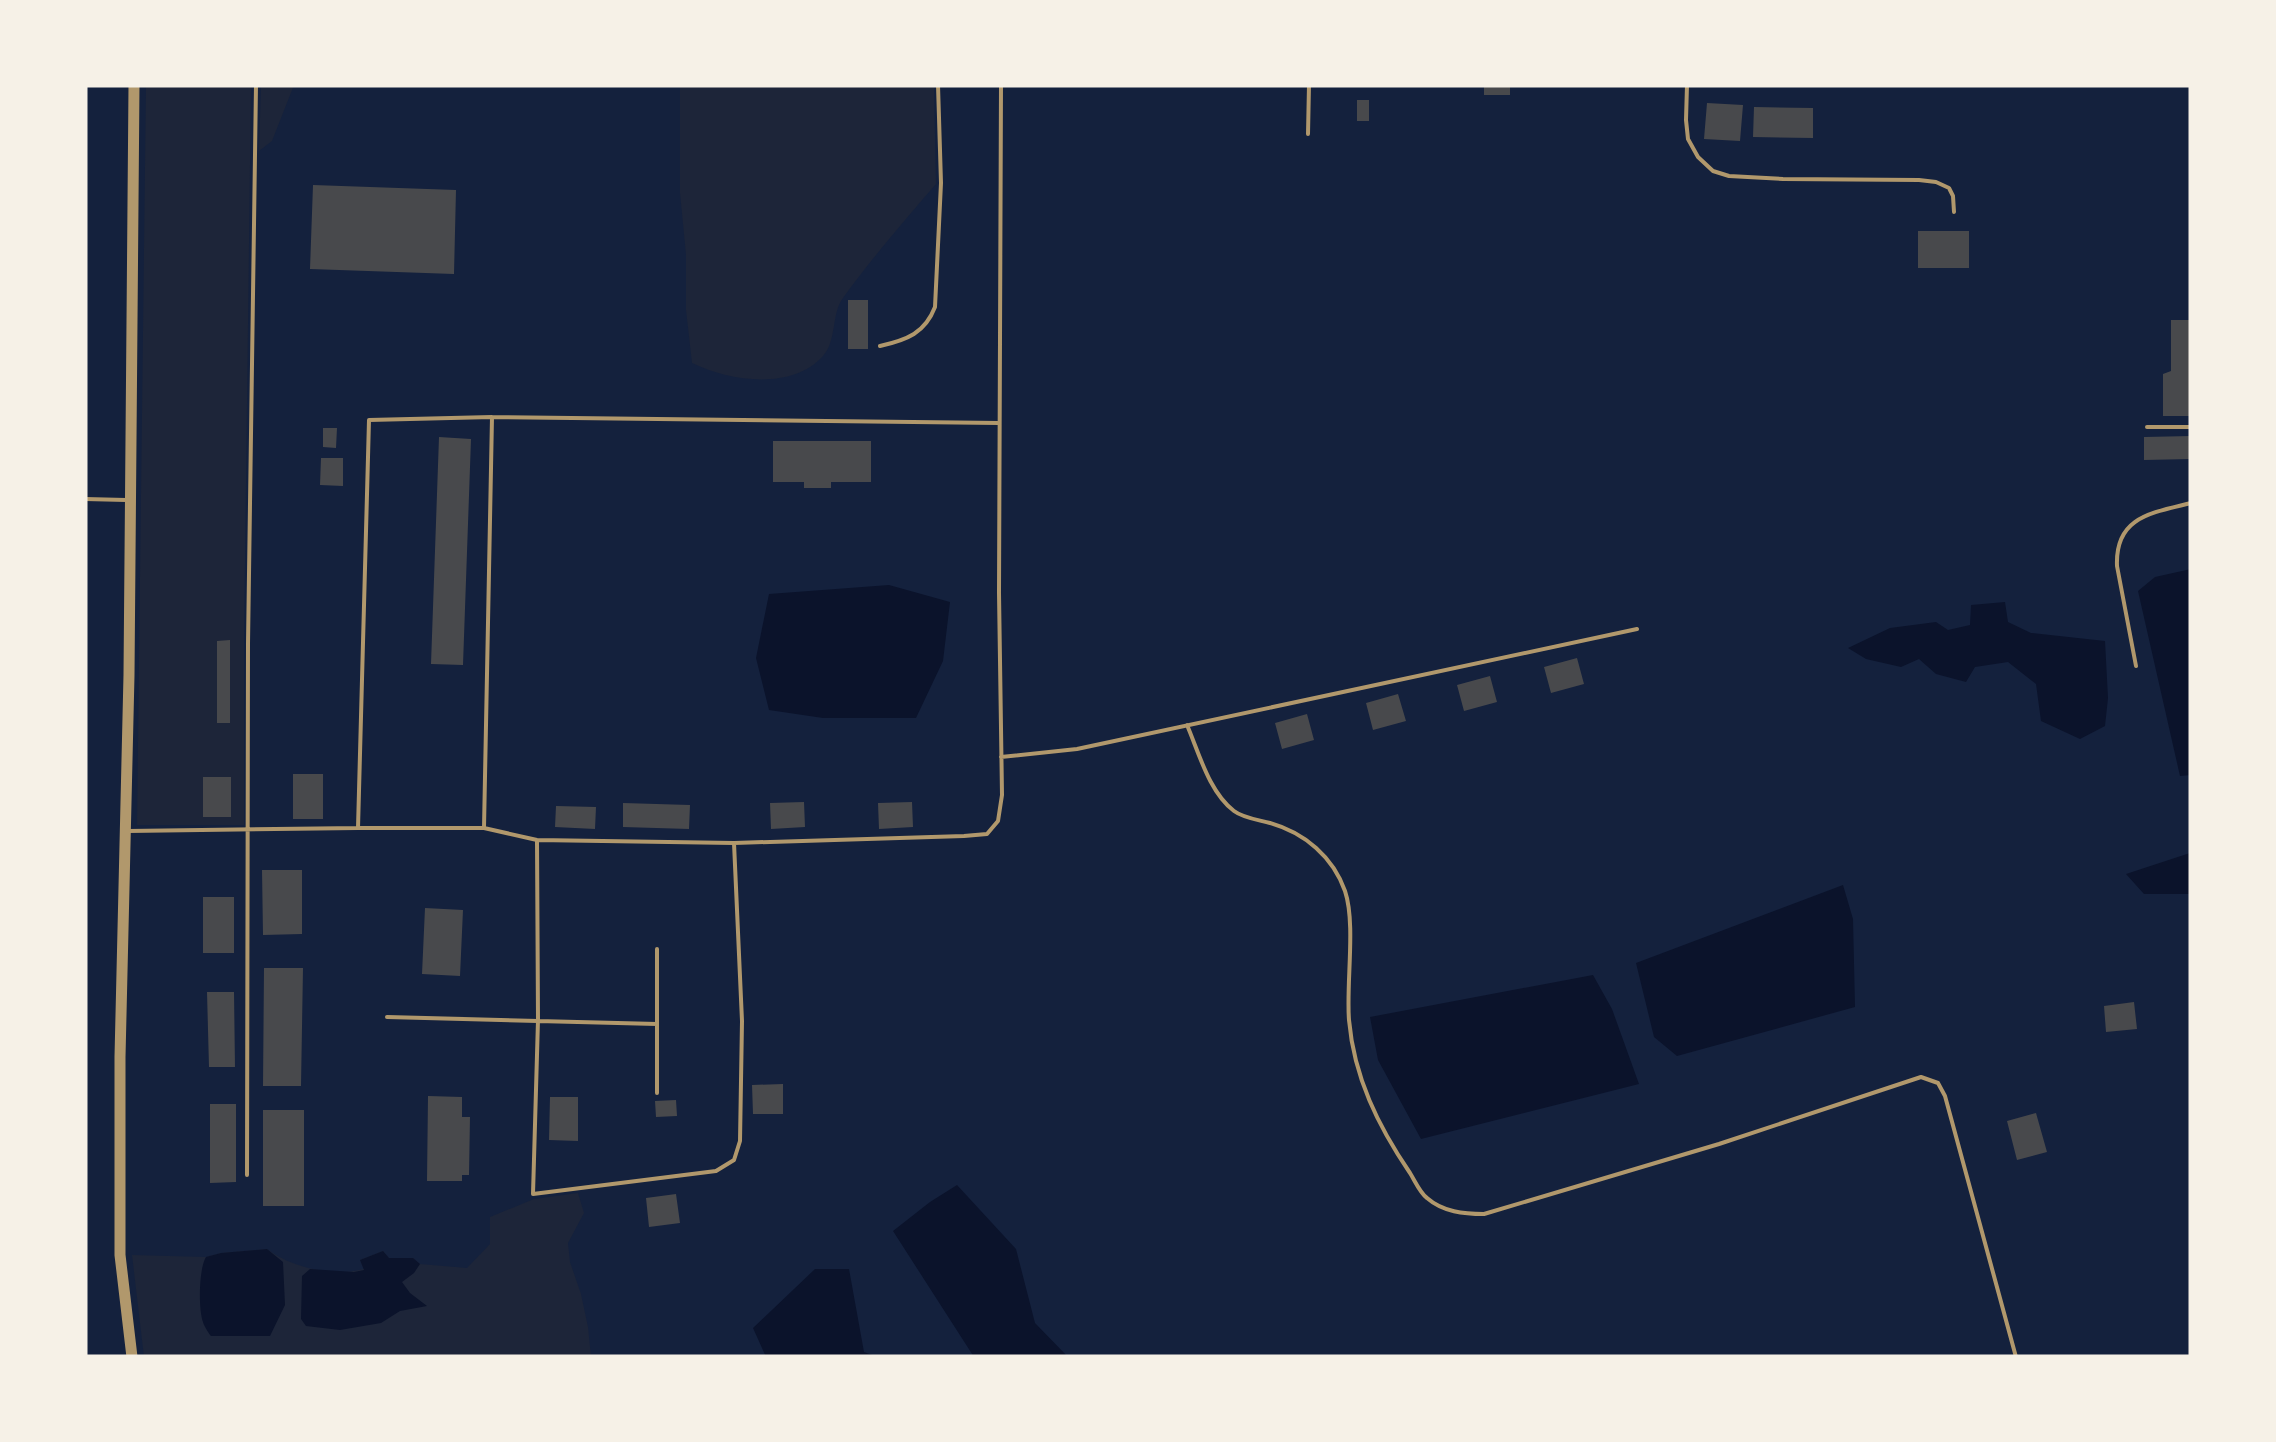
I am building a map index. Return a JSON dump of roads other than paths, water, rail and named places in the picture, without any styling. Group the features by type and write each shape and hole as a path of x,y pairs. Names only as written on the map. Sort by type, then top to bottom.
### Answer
{"street":[{"path":"132,1357 120,1255 120,1057 134,85"}],"lane":[{"path":"247,1175 248,644 256,85"},
{"path":"880,346 915,335 936,307 941,184 938,85"},
{"path":"125,830 484,828 537,840 734,843 987,834 998,821 1002,795 1001,85"},
{"path":"1308,134 1309,85"},
{"path":"1687,85 1688,140 1713,171 1729,176 1936,182 1949,188 1954,212"},
{"path":"358,828 369,420 492,416 999,423"},
{"path":"484,828 492,416"},
{"path":"2147,427 2191,427"},
{"path":"85,499 130,500"},
{"path":"2136,666 2116,550 2122,534 2134,521 2191,503"},
{"path":"1001,758 1076,750 1636,629"},
{"path":"1187,725 1221,798 1237,814 1295,833 1321,850 1336,873 1346,894 1349,918 1349,1019 1358,1075 1393,1148 1424,1197 1464,1214 1484,1214 1719,1144 1921,1077 1938,1083 1945,1096 2016,1357"},
{"path":"537,840 538,1020 533,1194 716,1171 734,1160 740,1141 742,1021 734,843"},
{"path":"657,950 657,1094"},
{"path":"387,1017 657,1024"}]}
